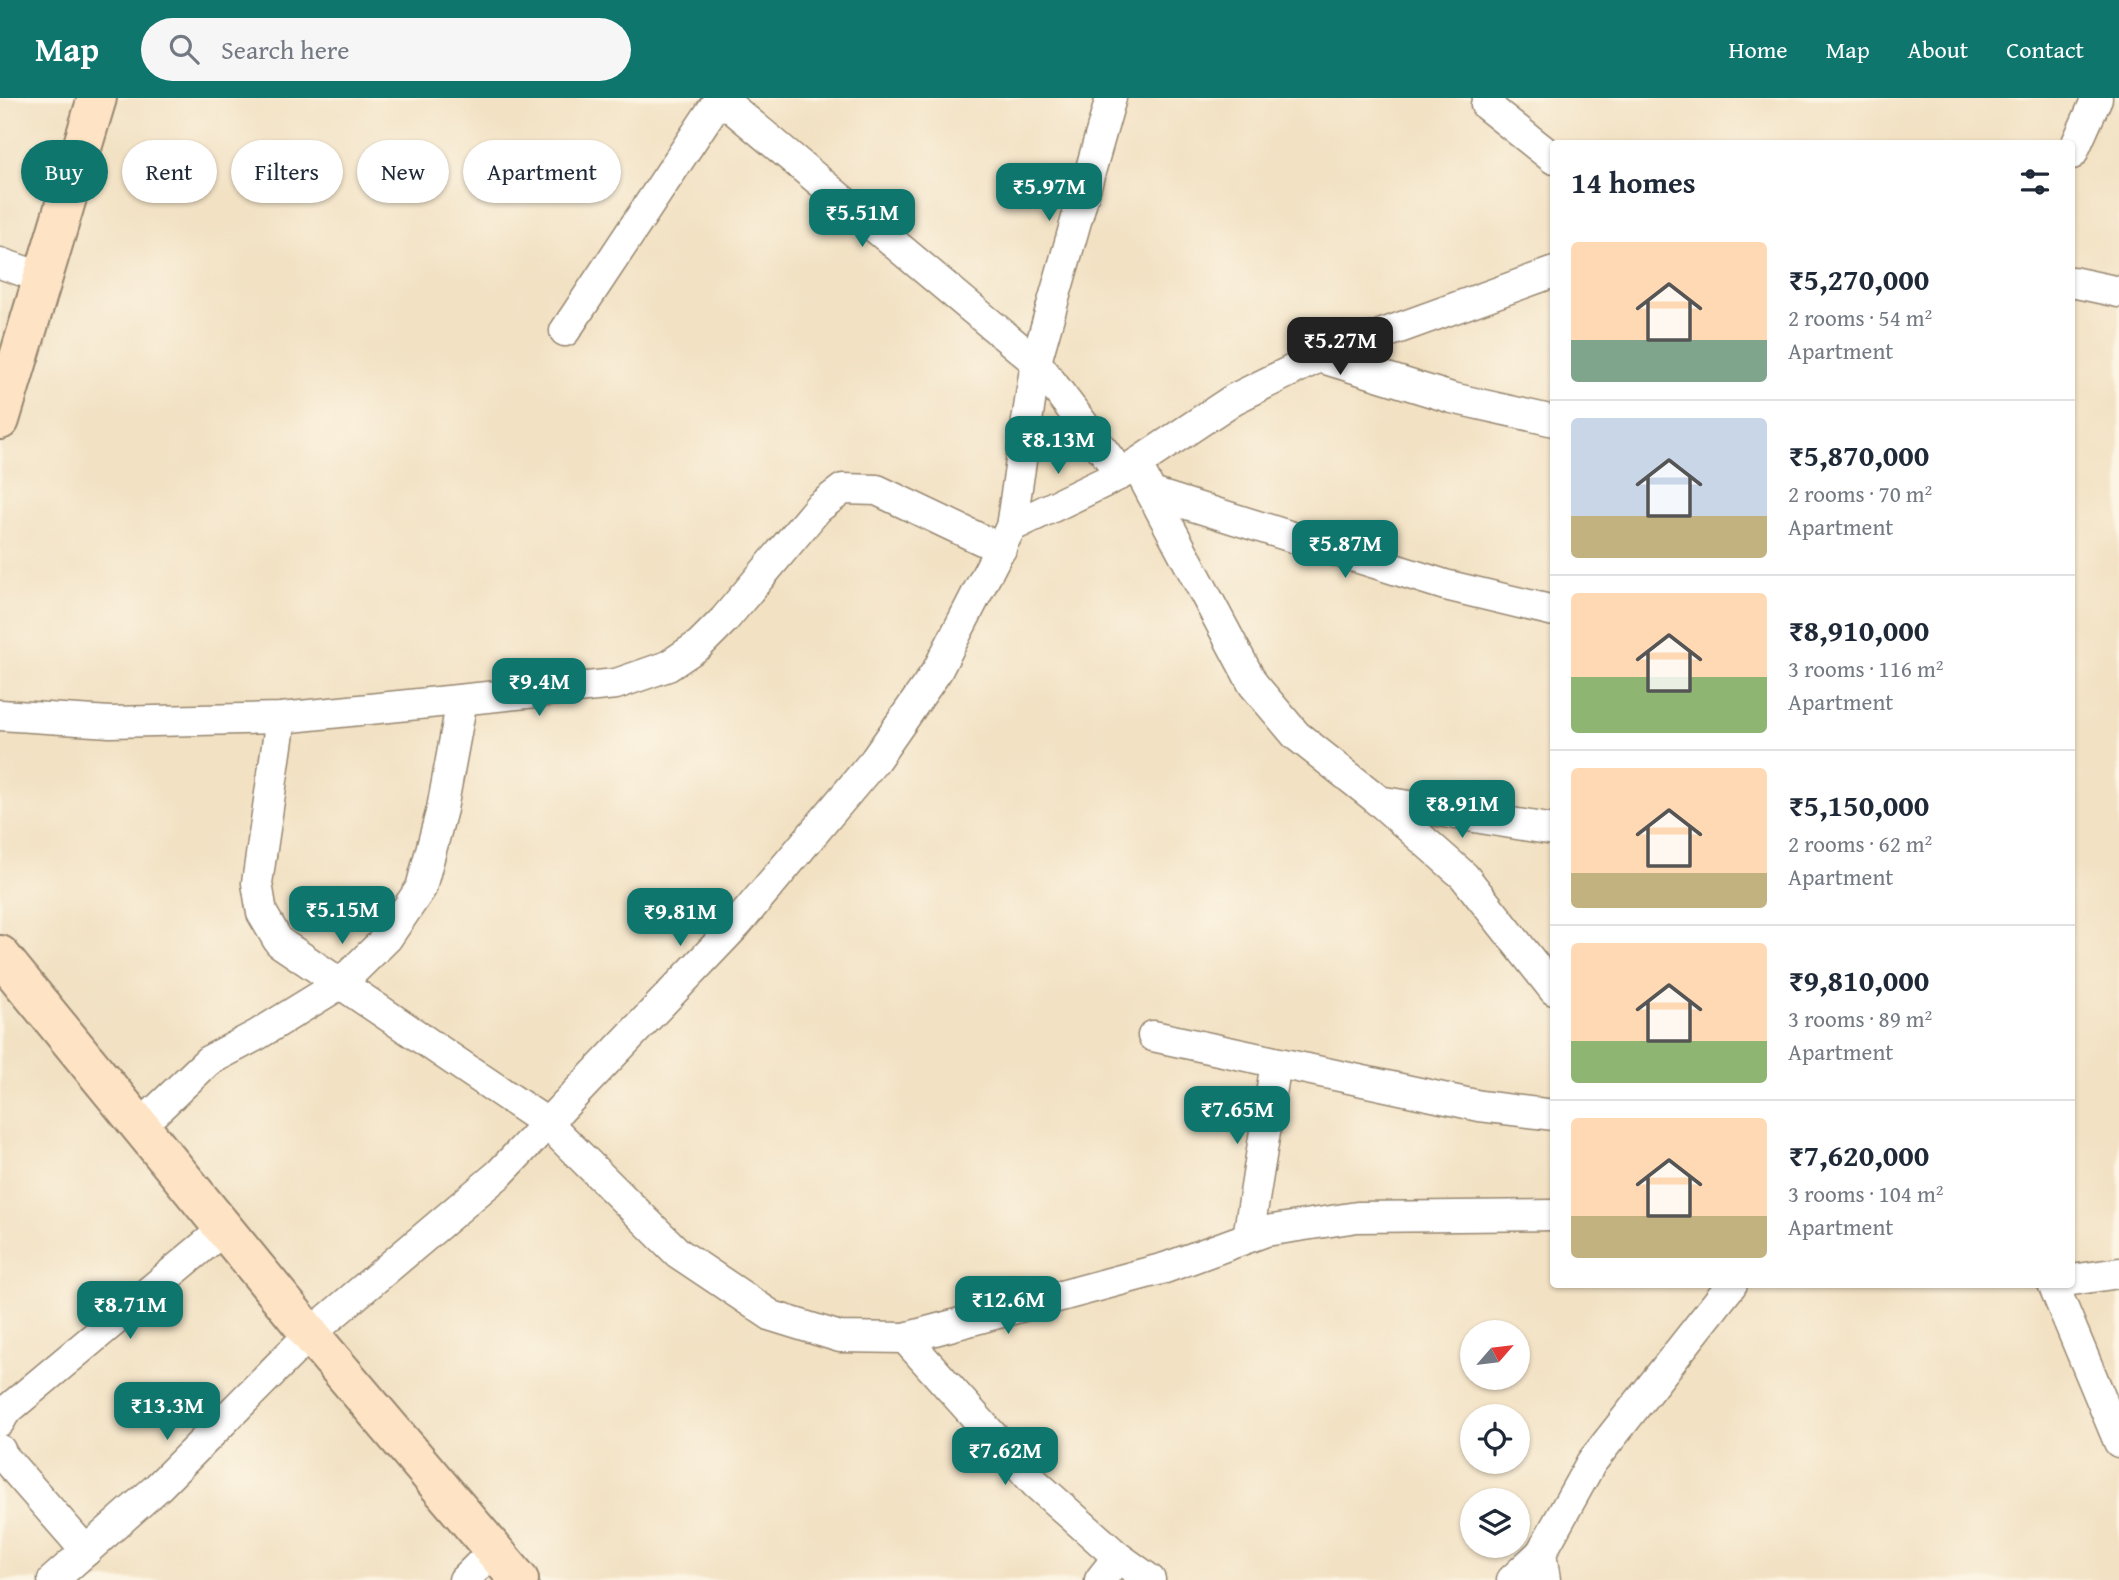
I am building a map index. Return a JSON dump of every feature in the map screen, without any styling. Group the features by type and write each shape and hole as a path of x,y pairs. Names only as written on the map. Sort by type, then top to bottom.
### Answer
{"street":[{"path":"0,420 97,98"},
{"path":"565,331 720,98 1036,362 1152,493 1253,684 1296,735 1378,800 1464,876 1550,985"},
{"path":"62,1577 86,1551 158,1488 310,1334 499,1174 737,924 875,760 936,671 1006,538 1036,362 1111,98"},
{"path":"1490,98 1486,105 1550,156"},
{"path":"2075,147 2097,98"},
{"path":"0,263 43,278"},
{"path":"0,715 110,722 281,718 616,684 668,666 699,645 724,620 818,508 843,489 877,490 1006,538 1128,469 1234,399 1319,358 1550,273"},
{"path":"2075,283 2119,292"},
{"path":"1319,358 1452,398 1550,420"},
{"path":"1152,493 1445,584 1550,610"},
{"path":"140,1126 208,1061 257,1035 340,984 387,938 421,888 442,809 462,700"},
{"path":"281,718 257,883 262,913 279,942 548,1124 678,1253 772,1316 840,1337 905,1338 1165,1268 1266,1231 1357,1217 1550,1215"},
{"path":"1378,800 1550,829"},
{"path":"0,955 310,1334 519,1580"},
{"path":"1153,1036 1480,1107 1550,1115"},
{"path":"1248,1237 1276,1063"},
{"path":"0,1421 5,1412 224,1229"},
{"path":"2075,1280 2119,1273"},
{"path":"1512,1580 1543,1567 1591,1463 1729,1288"},
{"path":"2055,1288 2119,1443"},
{"path":"905,1338 1109,1569 1150,1580"},
{"path":"0,1450 2,1456 86,1551"},
{"path":"464,1580 494,1550"}]}
